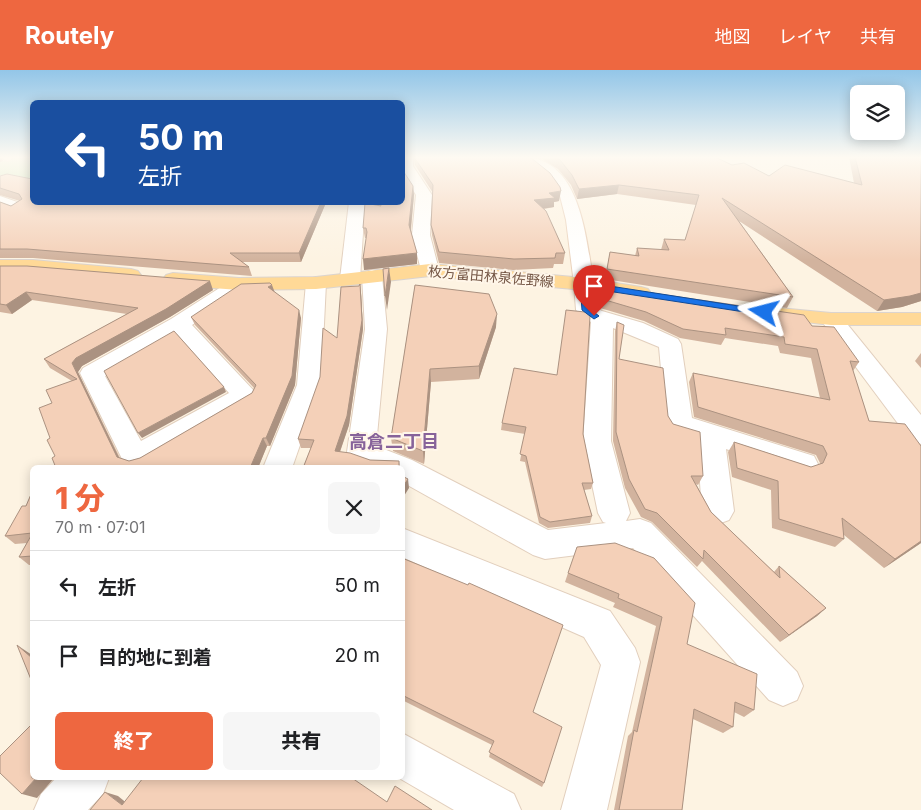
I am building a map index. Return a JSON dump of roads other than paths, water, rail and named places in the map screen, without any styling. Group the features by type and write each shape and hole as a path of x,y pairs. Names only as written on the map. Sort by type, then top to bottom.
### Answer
{"main road":[{"name":"枚方富田林泉佐野線","path":"0,266 33,266 239,284 316,283 430,270 584,284 659,296"},
{"path":"753,311 831,318 921,319"}],"street":[{"path":"422,192 424,195 421,235 430,270"},
{"path":"565,192 570,202 584,284 586,310 602,319 635,328 670,344 678,424 804,464"},
{"path":"0,201 17,207"},
{"path":"357,205 361,278 376,329 361,452 394,465"},
{"path":"278,465 309,385 316,283"},
{"path":"179,324 245,395 135,457 92,373 179,324 239,284"},
{"path":"831,318 921,434"},
{"path":"602,319 597,441 614,514"},
{"path":"710,434 718,511"},
{"path":"405,470 545,545 640,533 783,686"},
{"path":"405,543 597,624 621,662 584,810"},
{"path":"405,757 498,810"},
{"path":"57,810 85,780"}],"district":[{"name":"高倉二丁目","path":"394,441"}]}
